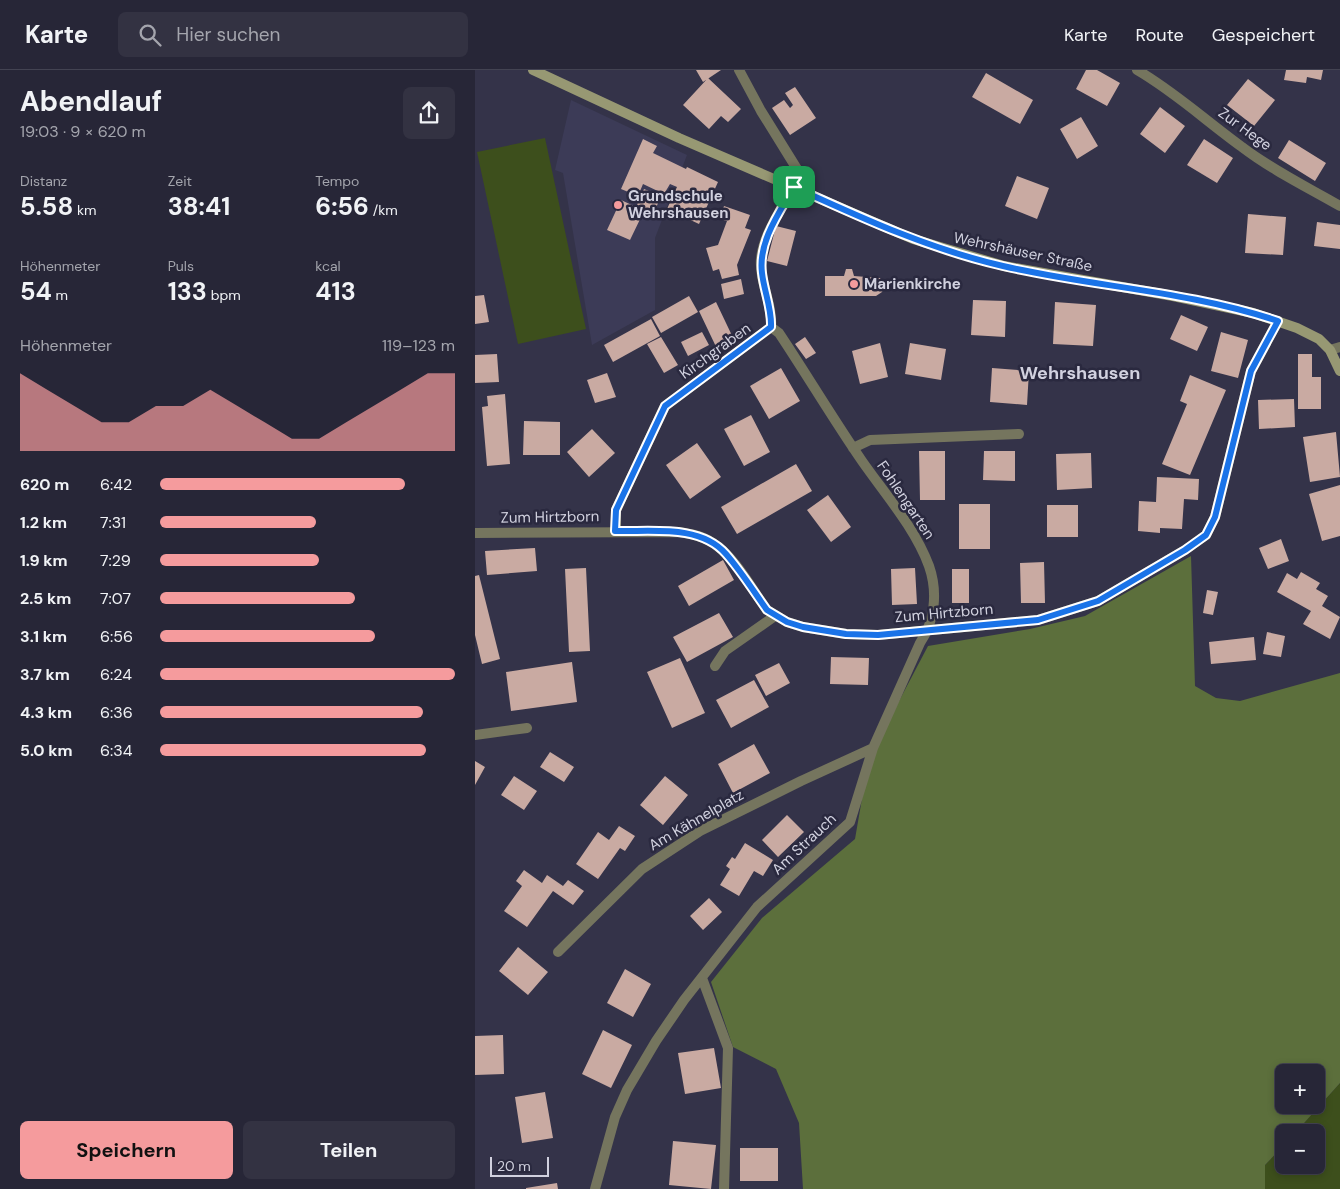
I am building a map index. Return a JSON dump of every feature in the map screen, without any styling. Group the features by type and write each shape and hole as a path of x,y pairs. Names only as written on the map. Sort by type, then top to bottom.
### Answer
{"street":[{"name":"Wehrshäuser Straße","path":"533,70 679,138 913,239 961,255 1003,266 1221,305 1278,321 1310,334 1335,348 1340,371"},
{"path":"739,70 761,111 797,169 794,187"},
{"name":"Zur Hege","path":"1137,70 1163,85 1242,147 1279,172 1340,206"},
{"name":"Kirchgraben","path":"615,531 616,510 665,406 771,327 761,273 761,258 772,225 794,187"},
{"name":"Zum Hirtzborn","path":"475,533 679,532 712,542 725,553 767,610 775,616 803,627 846,634 878,635 1038,620 1098,601 1185,550 1206,535 1215,517 1251,371 1278,321"},
{"name":"Fohlengarten","path":"771,327 779,333 853,448 921,546 933,583 934,607 929,630"},
{"name":"Fohlengarten","path":"853,448 870,440 1019,434"},
{"path":"715,666 725,651 775,616"},
{"name":"Am Strauch","path":"595,1189 615,1117 627,1090 655,1042 757,907 850,822 873,748 920,642 929,630"},
{"path":"475,735 527,728"},
{"name":"Am Kähnelplatz","path":"558,952 641,869 700,831 801,780 873,748"},
{"path":"702,978 728,1048 724,1189"}],"shaded area":[{"name":"Grundschule Wehrshausen","path":"571,100 687,155 655,238 655,310 592,345 563,173 555,170"}],"green space":[{"path":"545,138 586,329 518,344 477,152"},
{"path":"1191,556 1195,686 1216,698 1240,701 1340,673 1340,1083 1325,1100 1325,1064 1275,1064 1275,1114 1312,1114 1303,1124 1275,1124 1275,1154 1265,1165 1265,1189 803,1189 799,1123 776,1069 733,1047 711,982 762,918 855,839 869,758 928,646 1030,629 1085,616"},
{"path":"1340,1083 1340,1189 1265,1189 1265,1165 1275,1154 1275,1174 1325,1174 1325,1124 1303,1124 1312,1114 1325,1114 1325,1100"}],"building":[{"path":"696,70 721,70 703,82"},
{"path":"1086,70 1097,70 1120,83 1107,106 1076,89"},
{"path":"1286,70 1323,70 1321,80 1307,77 1306,83 1284,80"},
{"path":"986,73 1033,100 1020,124 972,97"},
{"path":"708,78 741,109 728,122 721,116 709,129 683,105"},
{"path":"1248,79 1275,100 1254,126 1227,105"},
{"path":"795,87 816,118 790,135 772,108 784,100 790,108 793,105 785,93"},
{"path":"1160,107 1185,126 1165,153 1140,134"},
{"path":"1081,117 1098,146 1077,159 1060,129"},
{"path":"643,139 657,146 653,153 718,182 699,224 667,209 677,187 670,184 664,194 643,184 638,196 621,189"},
{"path":"1204,139 1233,158 1217,183 1187,165"},
{"path":"1289,140 1326,163 1315,181 1278,158"},
{"path":"1017,176 1049,188 1037,219 1005,206"},
{"path":"644,189 661,196 653,215 644,211 630,240 607,230 621,200 636,207"},
{"path":"724,206 750,215 745,228 751,230 737,265 739,275 722,279 719,269 713,271 706,248 718,245 727,221 720,219"},
{"path":"1248,214 1286,217 1283,255 1245,253"},
{"path":"1317,222 1340,225 1340,249 1314,246"},
{"path":"776,226 796,231 787,266 767,261"},
{"name":"Marienkirche","path":"846,269 852,269 854,276 880,278 884,286 882,292 876,296 825,296 825,276 844,276"},
{"path":"741,279 744,294 724,299 721,284"},
{"path":"484,295 489,322 475,324 475,296"},
{"path":"689,296 698,312 661,333 652,317"},
{"path":"973,300 1006,301 1005,337 971,335"},
{"path":"716,302 736,344 719,353 699,311"},
{"path":"1055,302 1096,305 1093,346 1053,344"},
{"path":"1181,315 1208,327 1197,351 1170,339"},
{"path":"651,319 660,336 613,362 604,345"},
{"path":"702,332 709,345 688,356 681,342"},
{"path":"1221,332 1248,340 1238,378 1211,371"},
{"path":"661,337 678,365 664,373 647,344"},
{"path":"805,337 816,353 806,359 795,344"},
{"path":"880,343 888,377 860,384 852,351"},
{"path":"910,343 946,349 941,380 905,374"},
{"path":"497,354 499,382 475,383 475,355"},
{"path":"1298,354 1312,354 1312,377 1321,377 1321,409 1298,409"},
{"path":"781,368 800,401 769,419 750,386"},
{"path":"992,368 1029,371 1027,405 990,402"},
{"path":"607,373 616,397 595,403 587,380"},
{"path":"1190,375 1226,390 1190,475 1162,464 1187,404 1180,401"},
{"path":"505,394 510,464 487,466 482,407 488,406 487,396"},
{"path":"1294,399 1295,427 1259,429 1258,400"},
{"path":"751,415 770,452 744,466 724,429"},
{"path":"524,421 560,422 560,455 523,455"},
{"path":"592,429 615,453 589,477 567,452"},
{"path":"1336,432 1340,477 1310,482 1303,437"},
{"path":"697,443 721,477 690,499 666,465"},
{"path":"919,451 945,451 945,500 920,500"},
{"path":"984,451 1015,451 1015,481 983,480"},
{"path":"1091,453 1092,488 1057,490 1056,454"},
{"path":"796,464 812,491 737,534 721,507"},
{"path":"1157,477 1199,479 1198,500 1184,499 1182,529 1160,528 1160,533 1138,531 1139,501 1156,502"},
{"path":"1340,485 1340,536 1322,541 1309,494"},
{"path":"828,495 851,527 831,542 807,510"},
{"path":"959,504 990,504 990,549 959,549"},
{"path":"1047,505 1078,505 1078,537 1047,537"},
{"path":"1281,539 1289,561 1268,569 1259,548"},
{"path":"535,548 537,571 487,575 485,551"},
{"path":"723,560 734,580 689,606 678,586"},
{"path":"1044,562 1045,603 1021,603 1020,563"},
{"path":"586,568 590,651 569,652 565,569"},
{"path":"915,568 917,604 892,605 891,569"},
{"path":"952,569 969,569 969,603 952,603"},
{"path":"1301,572 1320,583 1316,589 1328,596 1322,606 1340,617 1330,639 1303,624 1311,611 1277,592 1287,573 1297,579"},
{"path":"479,575 500,659 482,664 475,635 475,576"},
{"path":"1207,590 1218,592 1213,615 1203,613"},
{"path":"719,613 733,637 687,662 673,637"},
{"path":"1267,632 1285,636 1281,657 1263,654"},
{"path":"1254,637 1256,660 1211,664 1209,642"},
{"path":"831,657 869,658 868,685 830,684"},
{"path":"680,658 705,713 672,728 647,672"},
{"path":"572,662 577,702 511,711 506,672"},
{"path":"779,663 790,683 766,696 755,675"},
{"path":"754,680 769,707 731,728 716,700"},
{"path":"754,744 770,773 733,793 718,764"},
{"path":"550,752 574,767 564,782 540,767"},
{"path":"475,761 485,767 475,785"},
{"path":"514,776 537,791 524,810 501,795"},
{"path":"665,776 688,795 663,825 640,805"},
{"path":"787,815 804,832 778,857 762,840"},
{"path":"619,826 635,836 625,851 620,848 598,879 576,864 598,832 609,840"},
{"path":"745,843 773,860 763,876 754,871 739,896 720,885 730,869 726,866 732,857 735,859"},
{"path":"524,870 542,883 547,875 563,886 568,880 584,891 573,905 553,891 527,927 504,911 522,886 516,881"},
{"path":"709,898 722,912 703,930 690,916"},
{"path":"518,947 548,972 528,995 499,971"},
{"path":"625,969 651,984 633,1017 607,1003"},
{"path":"603,1030 632,1045 611,1088 582,1074"},
{"path":"503,1035 504,1074 475,1075 475,1036"},
{"path":"714,1048 721,1088 685,1094 678,1053"},
{"path":"545,1092 553,1138 522,1143 515,1097"},
{"path":"673,1141 716,1145 711,1189 669,1185"},
{"path":"740,1148 778,1148 778,1181 740,1181"},
{"path":"557,1183 558,1189 526,1189 526,1188"}],"place":[{"name":"Grundschule Wehrshausen","path":"618,205"},
{"name":"Marienkirche","path":"854,284"}],"district":[{"name":"Wehrshausen","path":"1080,373"}],"route":[{"path":"794,187 913,239 961,255 1003,266 1221,305 1278,321 1251,371 1215,517 1206,535 1185,550 1098,601 1038,620 878,635 823,632 787,622 775,616 767,610 725,553 712,542 697,536 679,532 615,531 616,510 665,406 765,334 771,327 761,273 761,258 772,225 794,187"}]}
